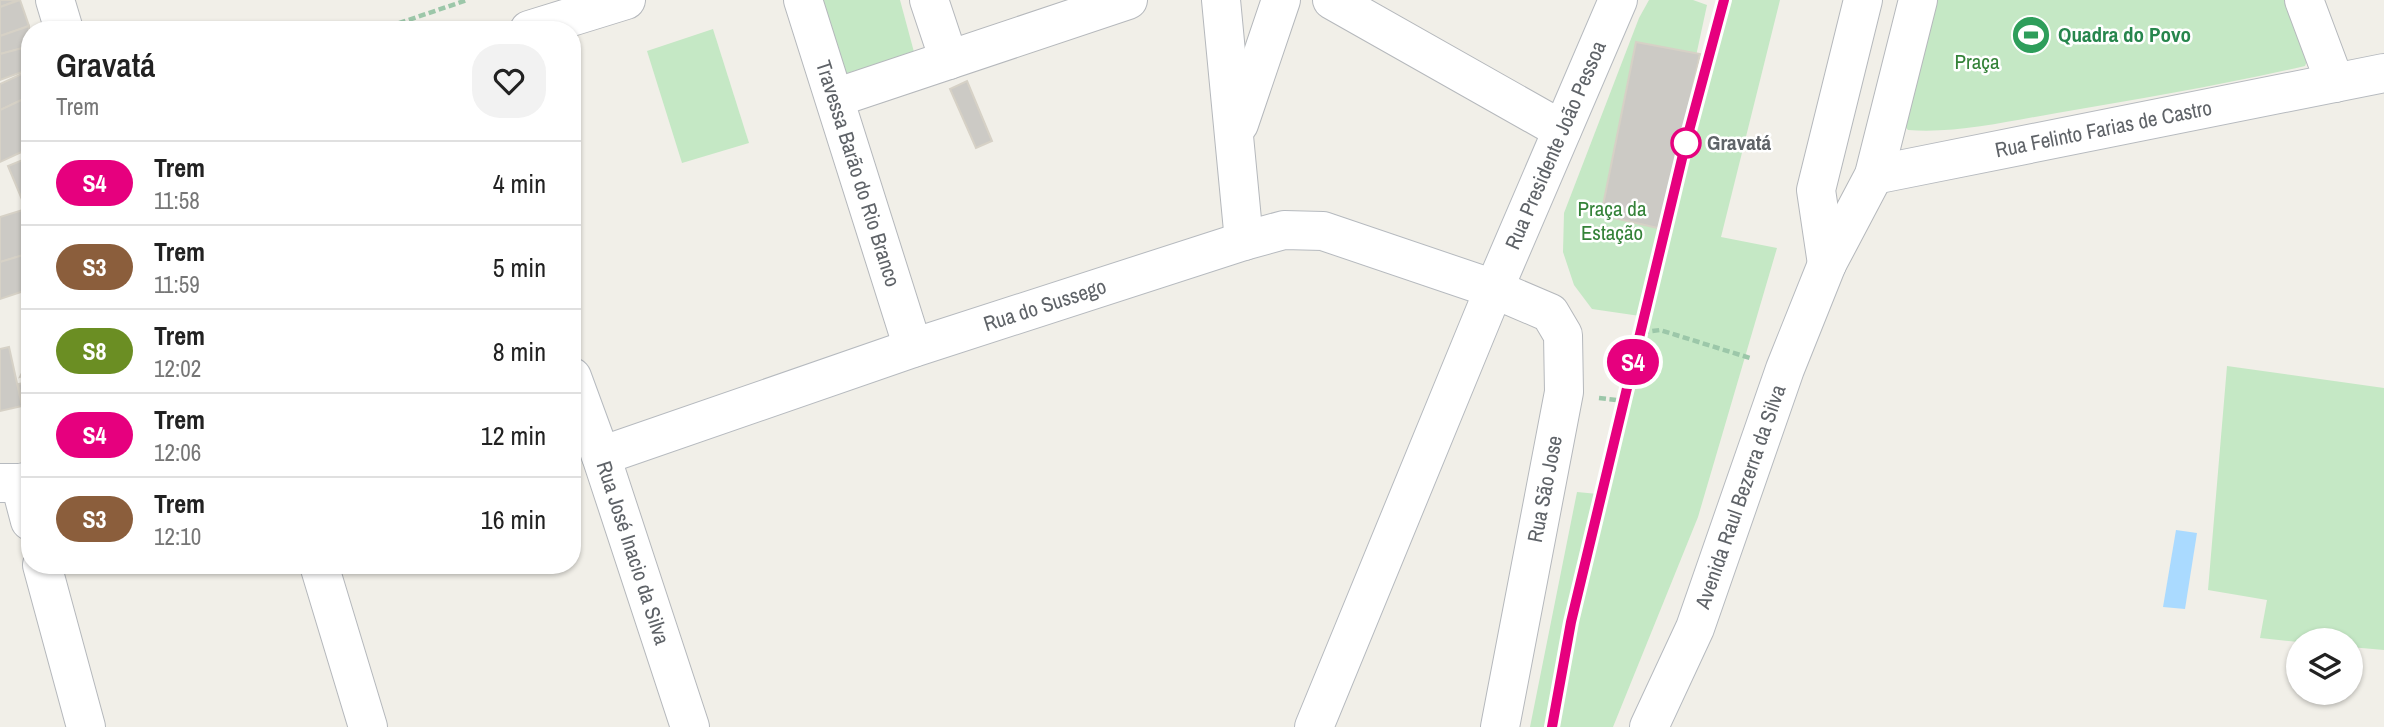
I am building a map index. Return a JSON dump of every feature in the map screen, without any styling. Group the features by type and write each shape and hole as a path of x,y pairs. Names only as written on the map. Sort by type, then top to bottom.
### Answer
{"street":[{"path":"55,0 61,21"},
{"path":"558,21 626,0"},
{"name":"Travessa Barão do Rio Branco","path":"803,0 913,348"},
{"path":"929,0 949,60"},
{"path":"835,98 1128,0"},
{"path":"1221,0 1244,241"},
{"path":"1234,139 1281,0"},
{"path":"1332,0 1562,130"},
{"name":"Rua Presidente João Pessoa","path":"1314,727 1494,289 1618,0"},
{"name":"Avenida Raul Bezerra da Silva","path":"1826,264 1815,190 1863,0"},
{"name":"Avenida Raul Bezerra da Silva","path":"1649,727 1695,628 1785,369 1826,264 1874,176 1918,0"},
{"path":"2304,0 2335,83"},
{"name":"Rua Felinto Farias de Castro","path":"1815,190 2384,73"},
{"name":"Rua do Sussego","path":"600,456 913,348 1284,230 1323,231 1494,289"},
{"name":"Rua São Jose","path":"1494,289 1550,313 1563,335 1564,392 1500,727"},
{"name":"Rua José Inacio da Silva","path":"581,402 690,727"},
{"path":"44,574 86,727"},
{"path":"322,574 368,727"}],"path":[{"path":"405,21 467,0"},
{"path":"1564,392 1624,401 1633,391 1646,332 1660,330 1785,369"}],"green space":[{"path":"814,0 900,0 914,52 838,76"},
{"name":"Praça da Estação","path":"1649,0 1693,0 1707,5 1640,316 1592,309 1574,285 1563,252 1564,213 1639,18"},
{"path":"1718,0 1780,0 1721,237 1777,248 1698,517 1613,727 1530,727 1577,492 1598,494 1665,230"},
{"name":"Praça","path":"1930,0 2287,0 2313,47 2305,66 2243,79 1982,126 1908,130 1901,122"},
{"path":"713,29 749,143 682,163 647,51"},
{"path":"2227,366 2384,388 2384,650 2363,648 2363,628 2286,628 2286,641 2260,638 2267,600 2208,590"}],"water":[{"path":"2176,530 2197,533 2185,609 2163,607"}],"building":[{"path":"0,0 18,0 0,7"},
{"path":"20,0 27,21 21,21 21,29 0,36 0,7"},
{"path":"21,29 21,48 0,54 0,36"},
{"name":"Gravatá","path":"1636,42 1700,54 1662,229 1601,215"},
{"path":"21,48 21,72 0,80 0,54"},
{"path":"21,74 21,100 0,110 0,84"},
{"path":"967,81 992,141 976,148 950,89"},
{"path":"21,100 21,152 0,162 0,110"},
{"path":"21,161 21,197 8,166"},
{"path":"21,211 21,256 0,262 0,217"},
{"path":"21,256 21,292 0,299 0,262"},
{"path":"9,347 21,406 0,411 0,349"}],"railway":[{"path":"1552,727 1565,646 1691,120 1724,0"}],"train":[{"name":"S4","path":"1552,727 1565,646 1686,142 1724,0"}],"place":[{"name":"Quadra do Povo","path":"2031,35"},
{"name":"Gravatá","path":"1686,143"}]}
